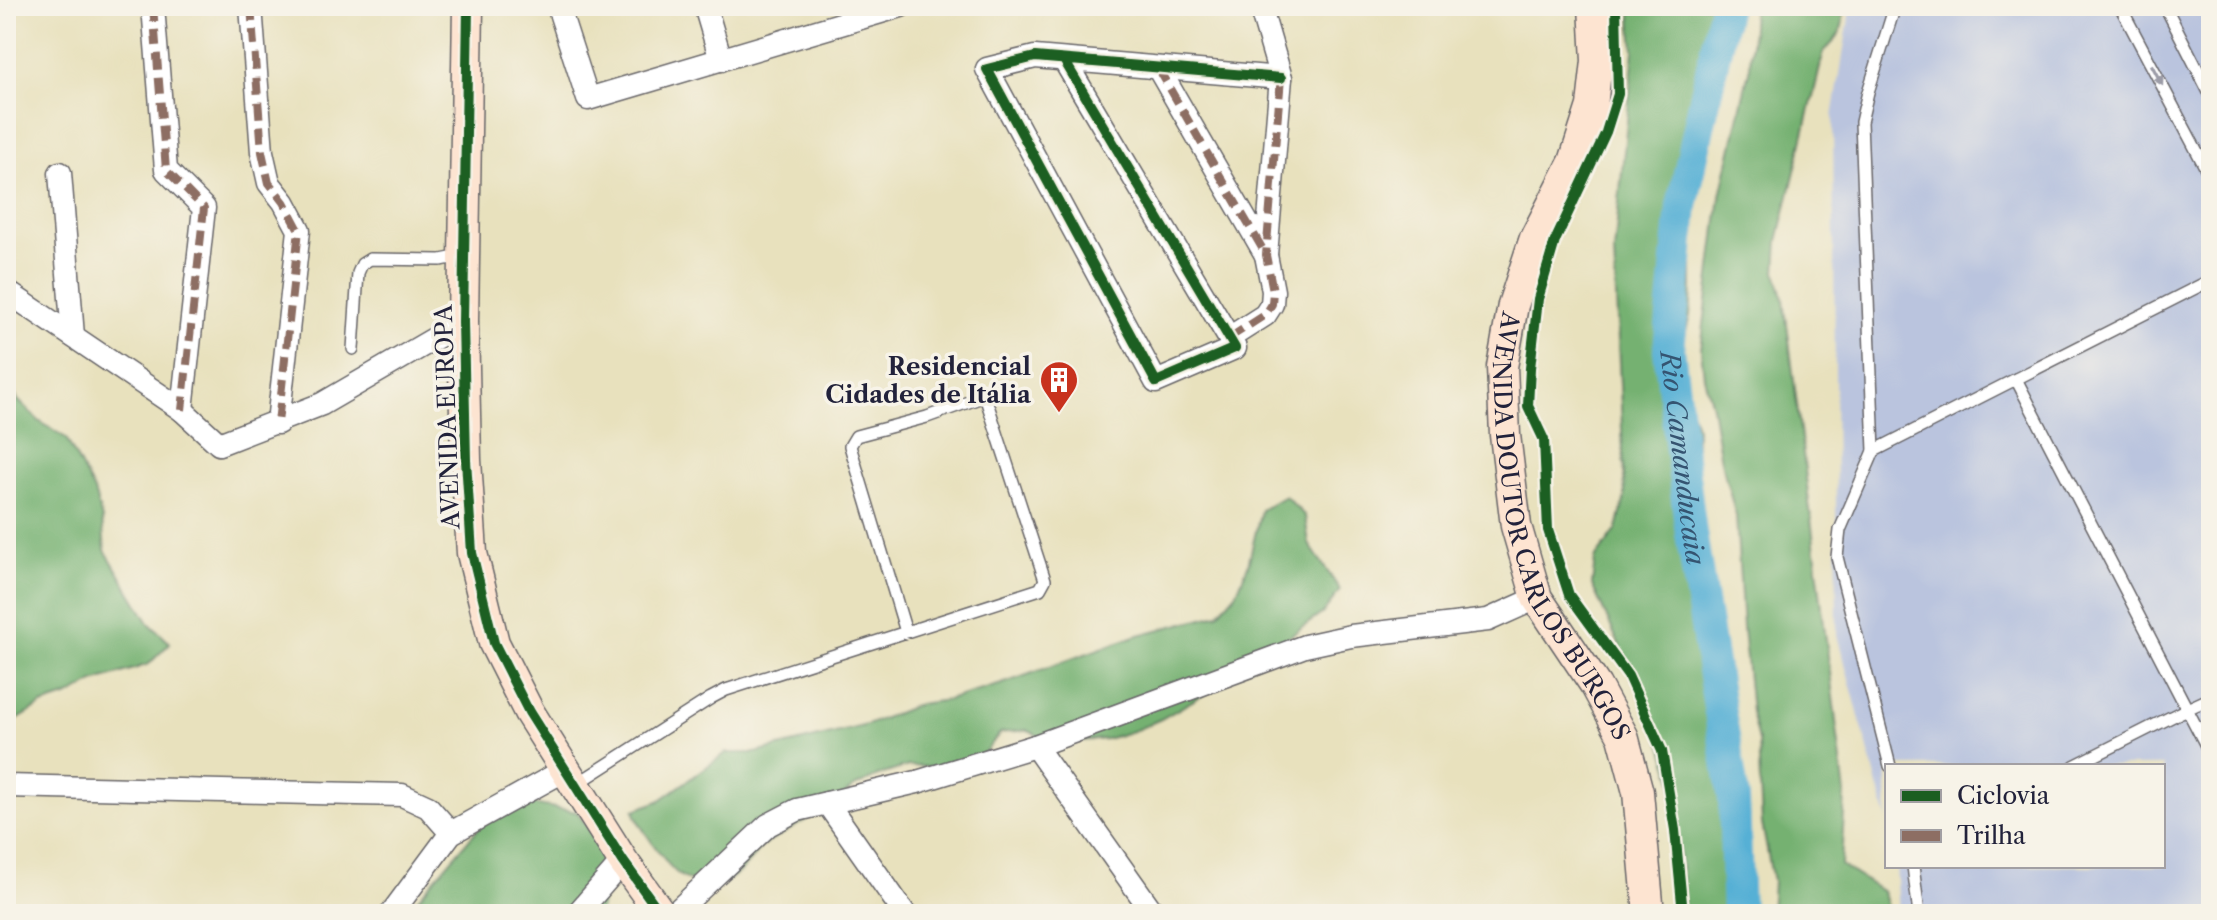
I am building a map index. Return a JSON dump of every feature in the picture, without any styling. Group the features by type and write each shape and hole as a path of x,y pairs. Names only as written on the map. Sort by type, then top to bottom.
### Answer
{"street":[{"path":"153,6 166,170 204,208 182,410"},
{"path":"251,6 262,152 269,183 284,202 299,230 278,423"},
{"name":"AVENIDA EUROPA","path":"458,6 468,61"},
{"name":"AVENIDA EUROPA","path":"468,6 463,322 472,553 494,643 529,712 623,861 661,914"},
{"path":"558,6 588,99 721,60 850,14 901,6"},
{"path":"705,6 721,60"},
{"path":"1229,338 1265,315 1272,304 1273,291 1266,255 1281,78 1260,6"},
{"name":"AVENIDA DOUTOR CARLOS BURGOS","path":"1594,6 1597,61 1592,106 1574,162 1535,238 1513,305 1502,367 1505,435 1516,526 1537,598 1596,686 1623,736 1638,792 1649,914"},
{"path":"1064,60 1235,348 1156,382 987,69 1035,57 1281,78"},
{"path":"1158,68 1266,255"},
{"path":"60,173 73,336"},
{"path":"6,291 182,410 219,444 322,404 463,322"},
{"path":"674,914 768,825 797,810 917,782 1035,746 1305,646 1351,636 1488,620 1537,598"},
{"path":"1035,746 1154,914"},
{"path":"391,914 451,833 570,778"},
{"path":"6,786 402,795 428,807 451,833"},
{"path":"827,803 905,914"},
{"path":"577,914 623,861"}],"lane":[{"path":"1889,764 1837,557 1840,530 1874,451 1861,122 1895,6"},
{"path":"2120,6 2211,178"},
{"path":"2165,6 2211,96"},
{"path":"353,349 358,273 362,264 370,259 441,260 463,255"},
{"path":"1874,451 2211,280"},
{"path":"2016,379 2211,755"},
{"path":"570,778 726,690 1040,589 1044,585 985,396 927,417 856,436 852,440 850,446 906,632"},
{"path":"2078,764 2211,698"},
{"path":"1913,868 1919,914"}],"shaded area":[{"path":"1851,6 2211,6 2211,914 1899,914 1896,868 2165,868 2165,764 1885,764 1885,812 1837,635 1833,117"}],"green space":[{"path":"1630,6 1725,6 1719,63 1686,200 1692,287 1682,372 1696,426 1695,484 1700,539 1697,596 1701,624 1720,678 1726,706 1731,761 1744,818 1745,874 1738,914 1685,914 1673,780 1655,723 1592,585 1595,559 1617,529 1625,497 1614,252 1634,50"},
{"path":"1753,6 1843,6 1840,31 1824,51 1778,241 1776,272 1784,300 1845,794 1841,865 1883,892 1889,914 1771,914 1773,881 1762,824 1758,741 1751,712 1736,516 1721,461 1701,349 1719,204 1750,66"},
{"path":"6,381 18,400 39,421 66,438 94,491 102,519 105,550 149,623 170,643 149,664 94,682 17,720 6,721"},
{"path":"1285,496 1305,516 1309,544 1340,590 1323,613 1278,644 1258,663 1161,719 1107,739 1053,743 1027,730 1000,733 983,755 937,767 908,766 880,775 854,787 761,847 743,869 721,886 680,876 661,855 638,820 634,810 659,801 726,753 755,753 867,725 919,704 947,700 1002,684 1135,636 1218,614 1237,592 1248,565 1261,510"},
{"path":"527,803 577,812 605,852 601,908 597,914 409,914 414,903 482,824"}],"waterway":[{"name":"Rio Camanducaia","path":"1725,6 1682,206 1669,350 1691,533 1734,799 1738,914"}],"marked path":[{"path":"153,6 166,170 204,208 182,410"},
{"path":"251,6 262,152 269,183 284,202 299,230 278,423"},
{"path":"1158,68 1266,255"},
{"path":"1229,338 1265,315 1272,304 1273,291 1266,255 1281,78 1276,77"}],"cycle path":[{"path":"468,6 463,322 472,553 494,643 529,712 623,861 661,914"},
{"path":"1616,6 1618,94 1606,132 1555,241 1538,299 1528,406 1544,440 1548,530 1569,595 1628,676 1662,751 1675,830 1683,914"},
{"path":"1064,60 1235,348 1156,382 987,69 1035,57 1281,78"}],"place":[{"name":"Residencial Cidades de Itália","path":"1059,414"}]}
